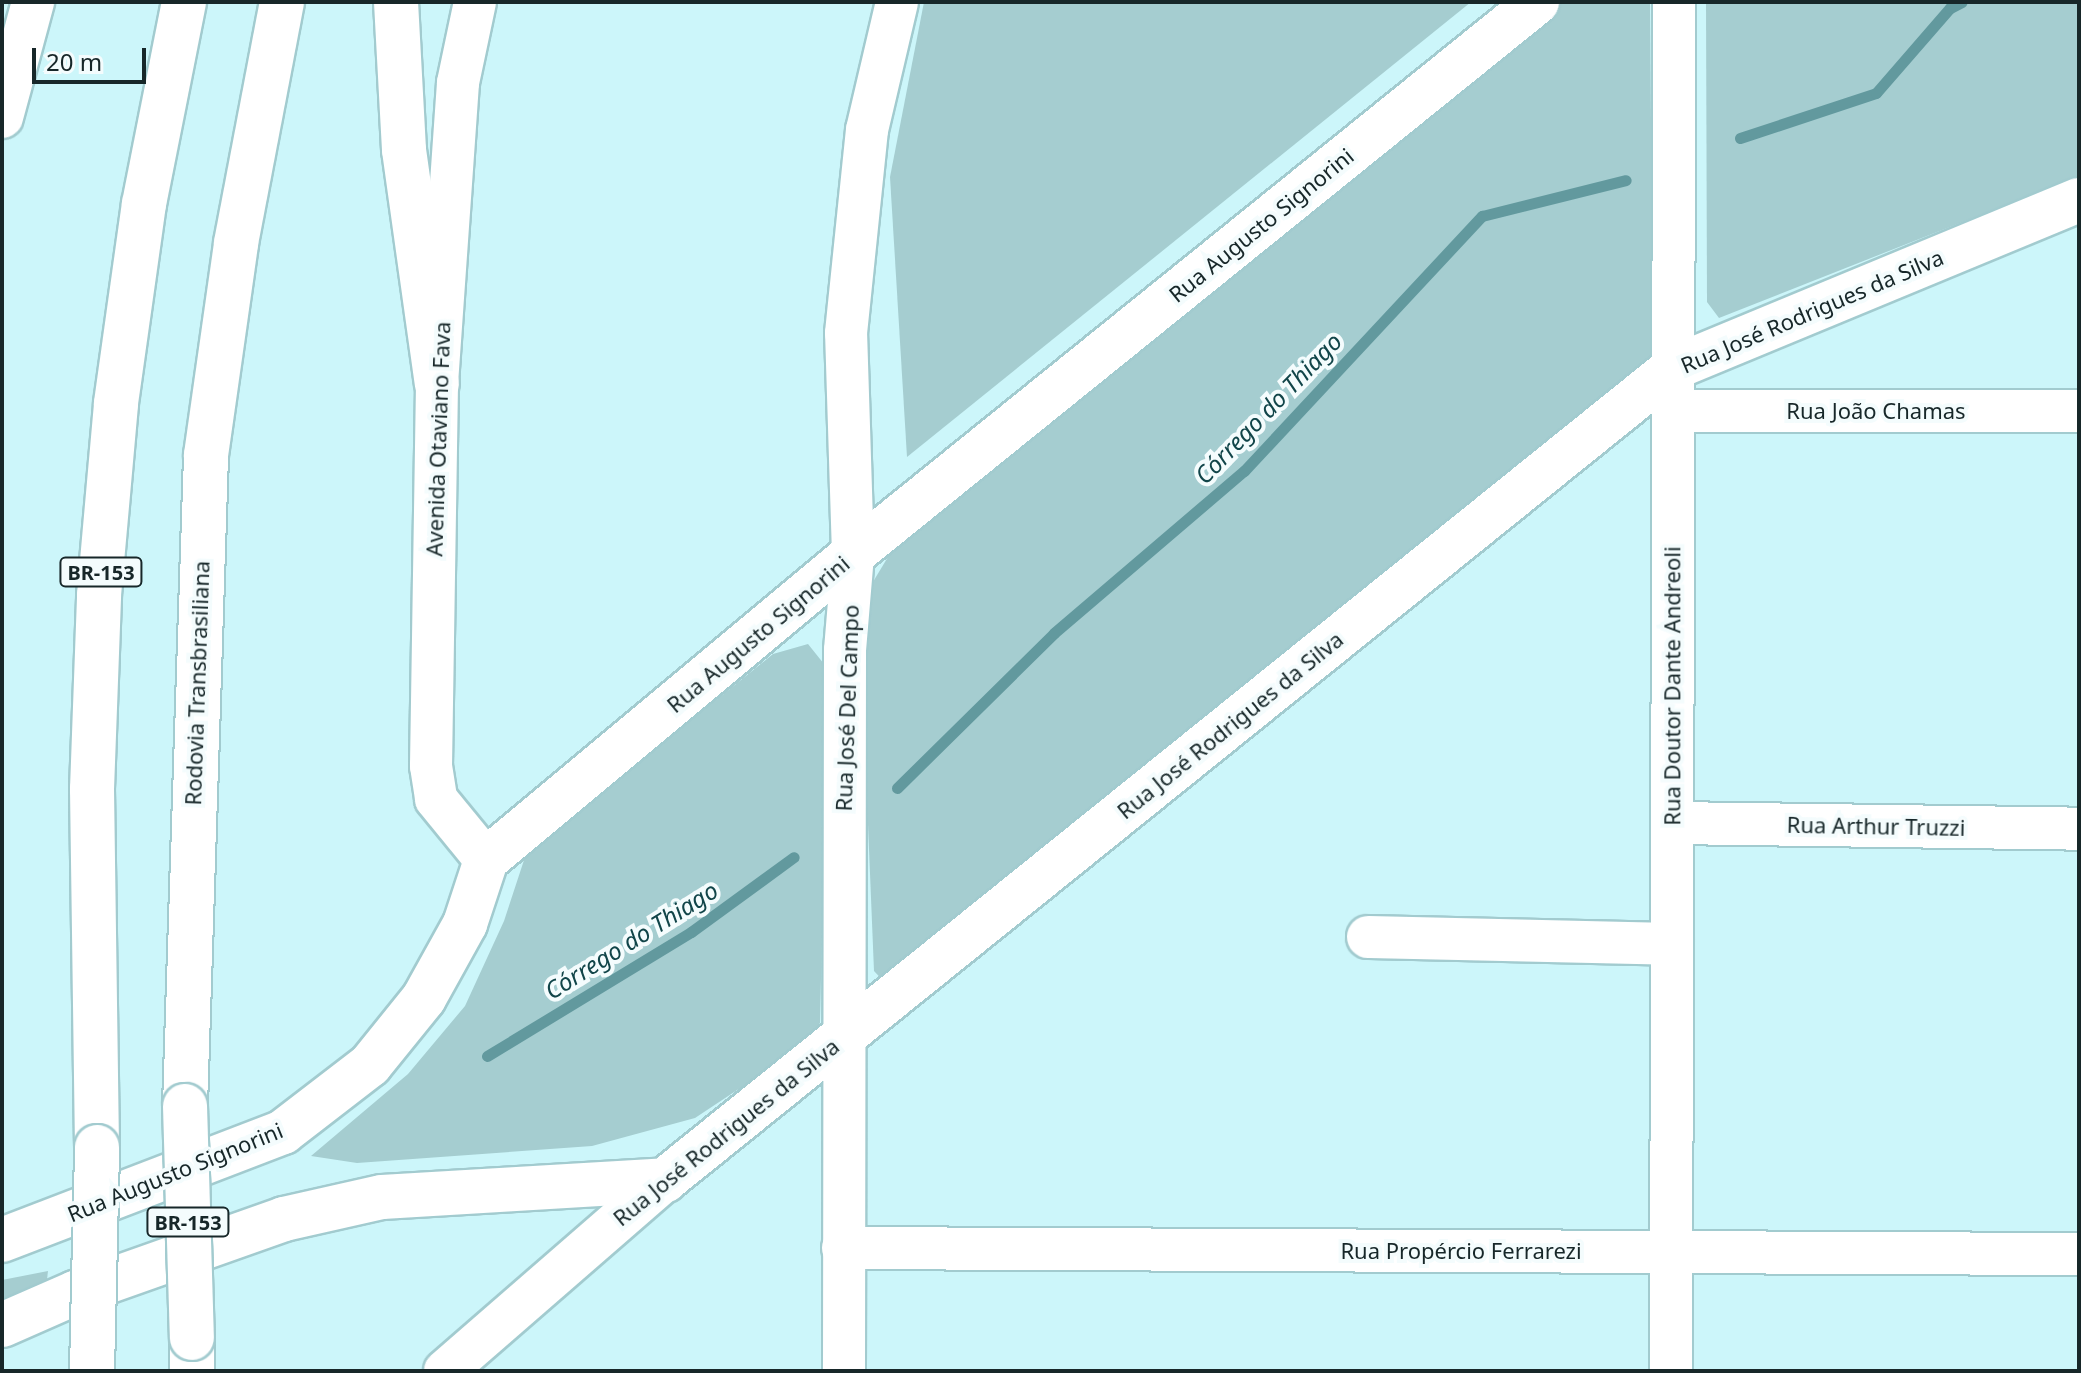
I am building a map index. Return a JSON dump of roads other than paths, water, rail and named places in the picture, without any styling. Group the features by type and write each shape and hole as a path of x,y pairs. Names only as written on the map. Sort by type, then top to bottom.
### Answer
{"main road":[{"name":"BR-153","path":"92,1371 97,1147 92,789 99,595 116,403 144,204 184,2"},
{"name":"Rodovia Transbrasiliana","path":"192,1355 185,1106 206,455 236,243 282,2"},
{"path":"396,2 404,150 437,384"},
{"name":"Rua Augusto Signorini","path":"2,1240 283,1132 370,1065 424,998 465,924 486,860 853,554 1537,2"},
{"name":"Rua José Rodrigues da Silva","path":"665,1180 1673,368 2079,200"},
{"path":"2,1325 75,1293 284,1219 382,1197 665,1180"}],"street":[{"path":"2,117 33,2"},
{"name":"Avenida Otaviano Fava","path":"475,2 458,83 437,384 431,766 436,799 486,860"},
{"name":"Rua José Del Campo","path":"844,1371 842,1037 845,650 853,554 846,333 867,130 897,2"},
{"name":"Rua Doutor Dante Andreoli","path":"1671,1371 1674,2"},
{"name":"Rua João Chamas","path":"1673,411 2079,411"},
{"name":"Rua Arthur Truzzi","path":"1672,823 2079,829"},
{"path":"1368,937 1672,944"},
{"name":"Rua José Rodrigues da Silva","path":"447,1367 665,1180"},
{"name":"Rua Propércio Ferrarezi","path":"843,1248 2079,1254"}],"waterway":[{"name":"Córrego do Thiago","path":"1740,138 1876,93 1950,8 1962,2"},
{"name":"Córrego do Thiago","path":"897,788 1054,633 1244,471 1482,216 1626,180"},
{"name":"Córrego do Thiago","path":"487,1056 691,932 794,857"}]}
